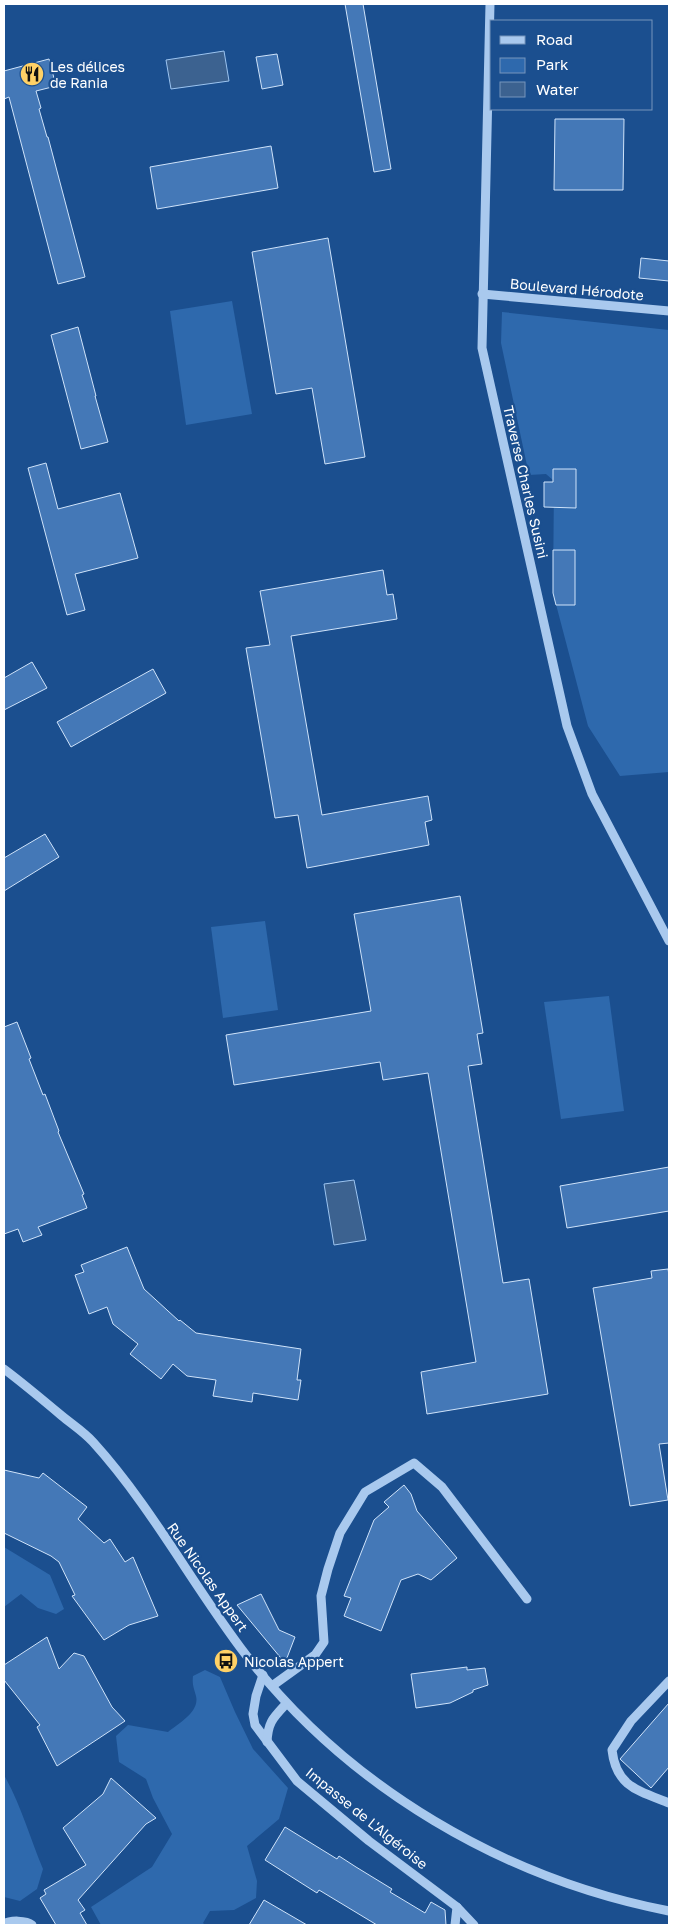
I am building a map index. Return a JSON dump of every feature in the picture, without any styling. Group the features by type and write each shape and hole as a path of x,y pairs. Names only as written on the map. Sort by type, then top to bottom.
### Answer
{"street":[{"name":"Traverse Charles Susini","path":"490,4 482,348 567,726 592,794 669,941"},
{"name":"Boulevard Hérodote","path":"482,294 669,311"},
{"name":"Rue Nicolas Appert","path":"4,1369 92,1440 140,1502 245,1654 286,1704 356,1768 445,1827 482,1848 518,1865 578,1888 630,1904 669,1911"},
{"path":"272,1686 315,1655 324,1642 320,1596 340,1533 365,1492 414,1463 442,1487 527,1599"},
{"name":"Impasse de L'Algéroise","path":"263,1676 256,1696 255,1725 297,1781 369,1841 457,1907 474,1925"},
{"path":"669,1681 631,1721 612,1750 614,1765 631,1788 669,1803"},
{"path":"267,1743 271,1720 286,1704"},
{"path":"455,1925 457,1907"},
{"path":"4,1924 8,1921 29,1922 32,1925"}],"green space":[{"path":"232,301 252,414 186,425 170,311"},
{"path":"502,312 669,330 669,772 620,776 588,726 553,593 554,481 546,474 529,475 501,343"},
{"path":"265,921 278,1010 223,1018 211,927"},
{"path":"609,996 624,1111 561,1119 544,1002"},
{"path":"4,1547 50,1575 64,1609 56,1614 38,1608 21,1594 4,1607"},
{"path":"205,1670 220,1677 253,1749 288,1788 279,1819 247,1846 257,1881 256,1898 234,1910 210,1911 203,1923 205,1925 101,1925 91,1907 152,1867 172,1834 153,1798 146,1779 119,1762 116,1736 128,1725 168,1732 187,1717 195,1707 196,1696 193,1676"},
{"path":"4,1775 43,1869 37,1889 20,1901 4,1897"}],"water":[{"path":"224,51 229,81 171,89 166,60"},
{"path":"354,1180 366,1240 334,1245 324,1184"}],"building":[{"path":"345,4 363,4 391,169 374,172"},
{"path":"277,54 283,85 262,89 256,57"},
{"path":"49,59 56,86 36,91 41,108 39,109 85,277 58,284 9,97 4,99 4,71"},
{"path":"555,119 624,119 623,190 554,190"},
{"path":"271,146 278,188 157,209 150,167"},
{"path":"328,238 365,457 325,464 312,388 276,394 252,252"},
{"path":"641,258 669,261 669,281 639,278"},
{"path":"78,327 108,442 81,449 51,335"},
{"path":"46,463 58,509 120,493 138,558 75,574 85,610 67,615 28,468"},
{"path":"553,469 576,469 576,508 544,507 544,482 553,482"},
{"path":"553,550 575,550 575,605 556,605 553,593"},
{"path":"383,570 387,595 393,594 397,619 291,636 322,815 428,796 432,820 425,822 429,845 307,868 298,815 275,818 246,648 270,645 260,591"},
{"path":"32,662 47,688 4,710 4,678"},
{"path":"153,669 166,693 71,747 57,722"},
{"path":"45,834 59,857 4,891 4,858"},
{"path":"460,896 483,1033 477,1034 482,1064 468,1066 503,1283 529,1279 548,1394 427,1414 421,1372 476,1362 428,1073 383,1080 380,1062 234,1085 226,1035 371,1011 354,914"},
{"path":"17,1022 43,1095 45,1094 58,1132 84,1194 82,1195 87,1208 38,1227 42,1235 23,1242 18,1229 4,1234 4,1027"},
{"path":"669,1167 669,1211 567,1228 560,1186"},
{"path":"127,1247 144,1289 179,1321 196,1333 301,1349 297,1380 301,1380 298,1400 253,1393 252,1402 213,1396 216,1380 187,1376 173,1364 161,1379 130,1354 138,1344 113,1324 107,1307 89,1314 75,1275 84,1272 81,1265"},
{"path":"668,1269 669,1443 659,1444 668,1500 630,1506 593,1288 652,1278 651,1271"},
{"path":"4,1470 39,1478 43,1473 87,1507 78,1519 104,1543 110,1539 125,1562 133,1557 158,1616 129,1625 104,1640 72,1596 75,1595 59,1562 51,1556 4,1533"},
{"path":"404,1485 411,1494 417,1511 457,1558 431,1580 418,1574 401,1580 381,1631 344,1616 351,1598 344,1596 374,1520 389,1507 384,1502"},
{"path":"261,1594 279,1630 295,1637 285,1663 237,1605"},
{"path":"47,1637 59,1669 74,1653 84,1656 112,1707 125,1721 57,1766 37,1727 40,1725 4,1680 4,1665"},
{"path":"467,1667 467,1670 485,1668 488,1685 473,1690 473,1692 450,1703 416,1708 411,1674"},
{"path":"669,1703 669,1767 651,1788 620,1759"},
{"path":"111,1778 156,1818 146,1824 78,1900 85,1910 80,1913 87,1925 56,1925 40,1898 46,1894 44,1890 86,1865 63,1828 103,1794"},
{"path":"285,1827 337,1859 339,1856 392,1889 390,1892 425,1913 431,1902 445,1910 446,1925 377,1925 319,1890 317,1893 265,1860"},
{"path":"264,1900 307,1925 249,1925"}],"place":[{"name":"Les délices de Rania","path":"32,74"},
{"name":"Nicolas Appert","path":"226,1661"}]}
